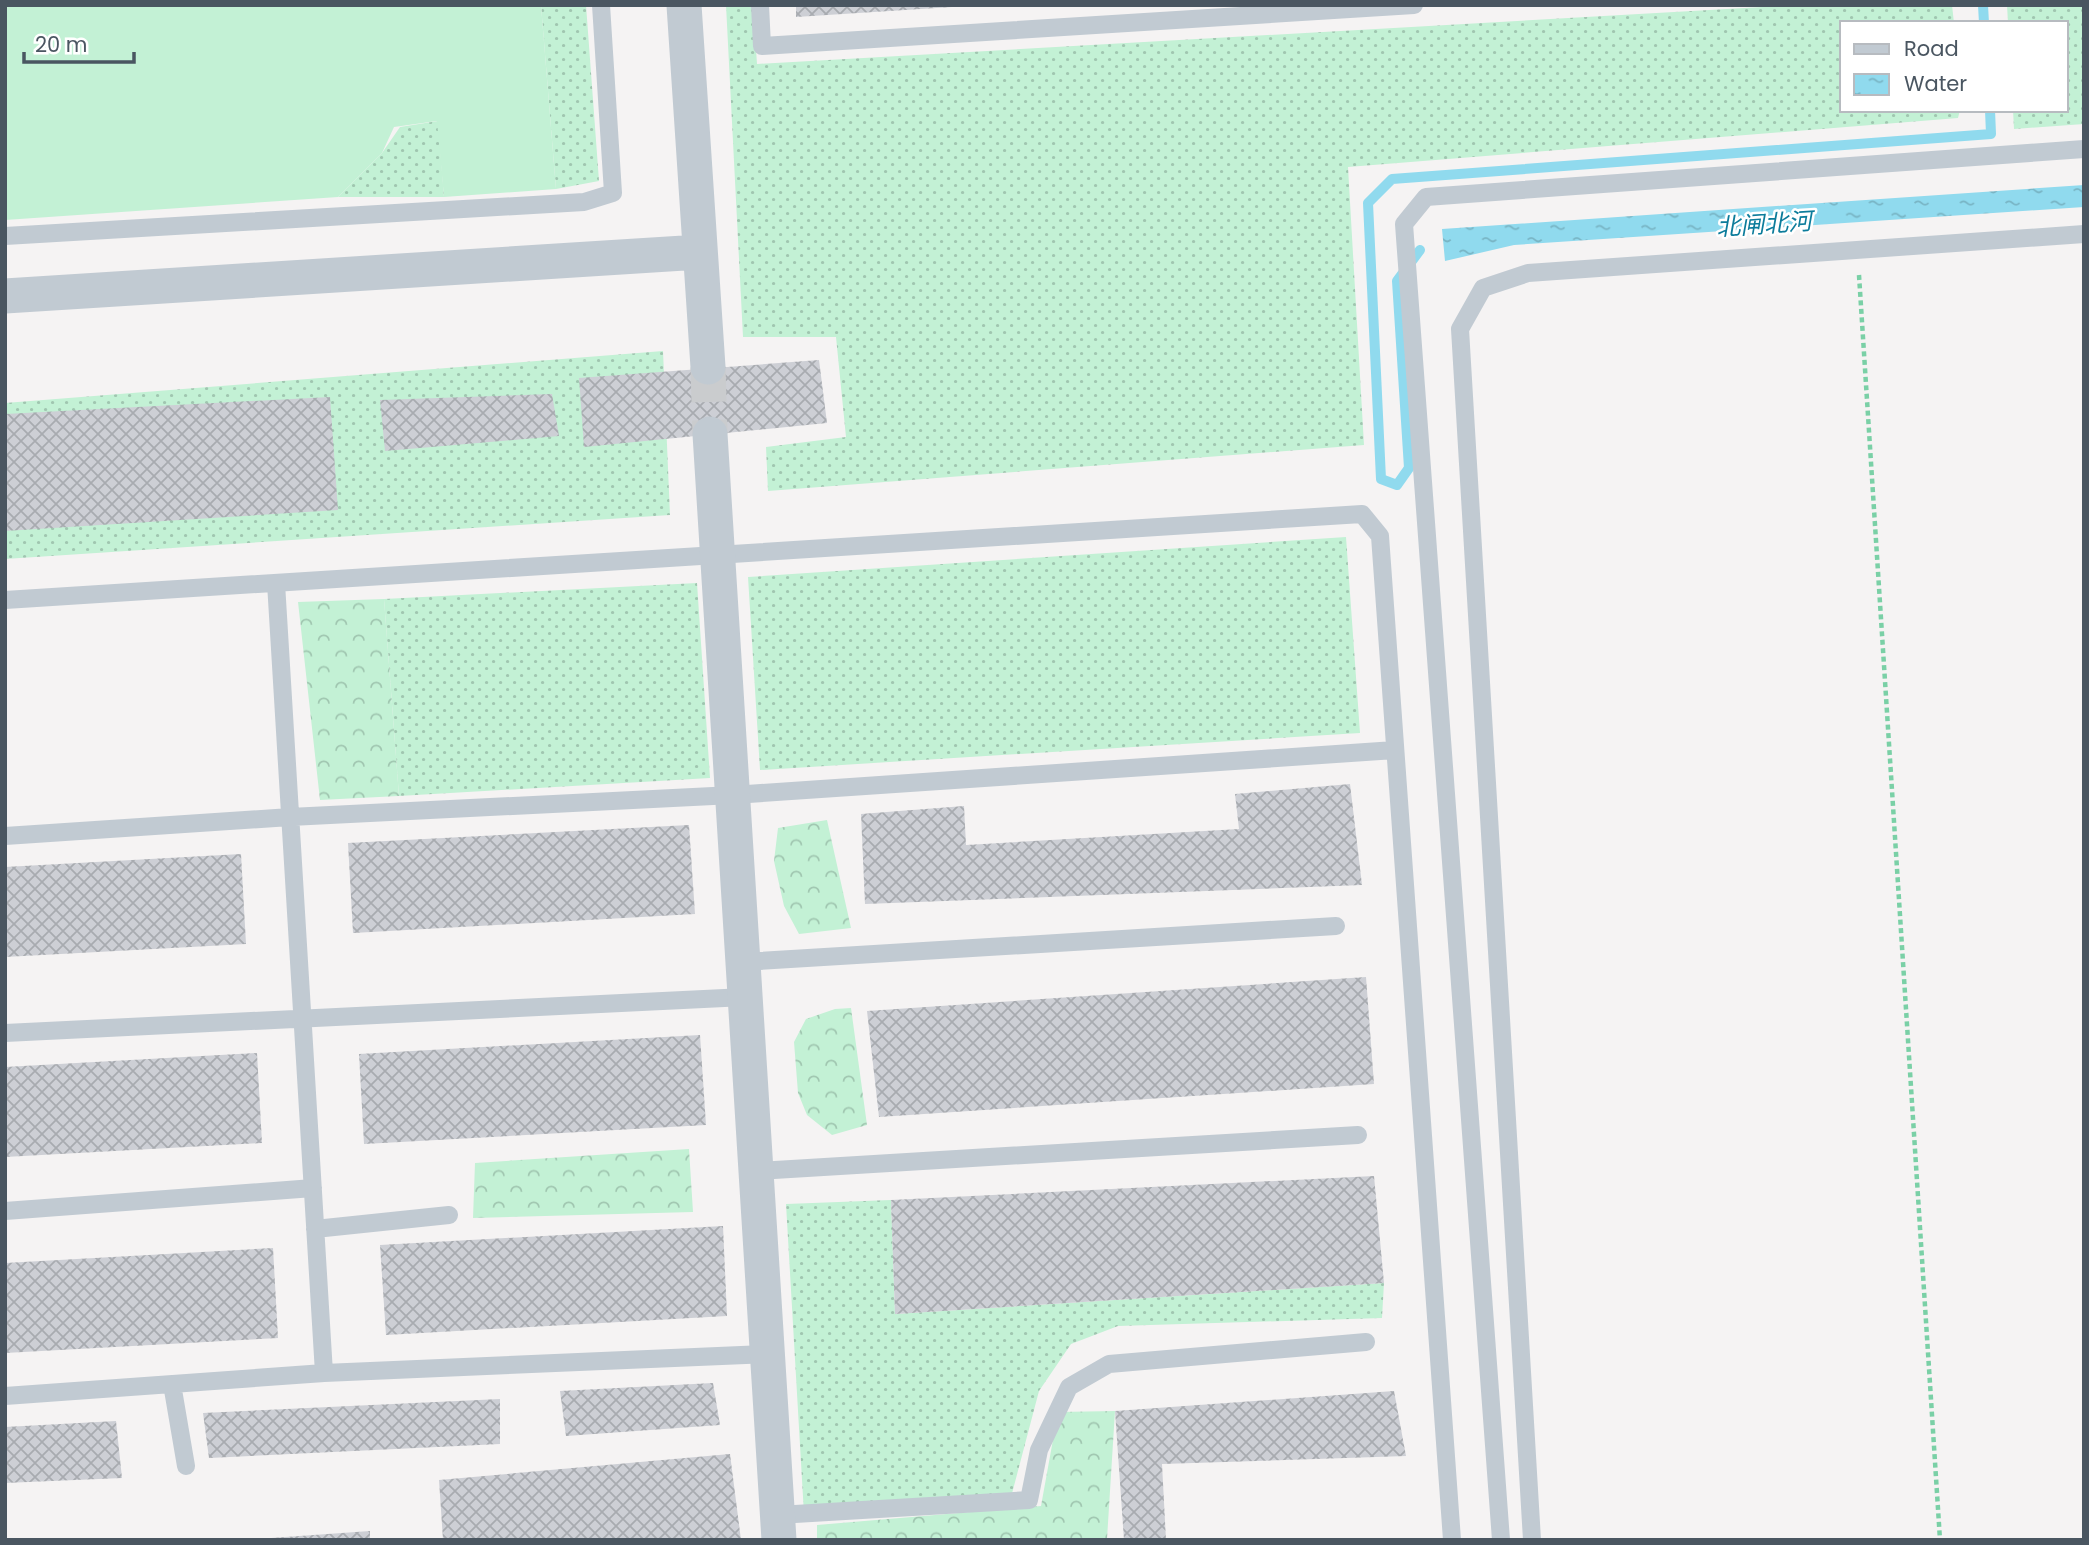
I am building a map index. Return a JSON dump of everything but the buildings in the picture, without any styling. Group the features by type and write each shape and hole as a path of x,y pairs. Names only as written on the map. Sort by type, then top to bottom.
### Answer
{"street":[{"path":"684,5 708,367"},
{"path":"5,296 701,252"},
{"path":"710,434 779,1528"}],"lane":[{"path":"5,236 584,202 612,193 601,5"},
{"path":"760,5 762,46 1414,5"},
{"path":"1501,1540 1404,224 1426,197 2084,149"},
{"path":"1532,1540 1461,329 1483,288 1528,273 2084,234"},
{"path":"5,600 1362,514 1380,536 1452,1540"},
{"path":"276,583 324,1373"},
{"path":"5,836 290,817 733,795 1395,750"},
{"path":"743,962 1336,926"},
{"path":"5,1033 745,997"},
{"path":"756,1171 1358,1135"},
{"path":"5,1212 313,1188"},
{"path":"315,1229 449,1216"},
{"path":"779,1528 1029,1500 1040,1450 1069,1387 1109,1364 1366,1342"},
{"path":"5,1396 324,1373 767,1354"},
{"path":"172,1384 186,1466"}],"path":[{"path":"1858,250 1940,1540"}],"green space":[{"path":"5,5 541,5 556,189 444,197 437,121 394,127 382,153 338,197 5,220"},
{"path":"541,5 586,5 599,181 556,189"},
{"path":"726,5 753,5 757,64 1798,5 1952,5 1954,21 1840,21 1840,112 1960,112 1958,118 1348,167 1364,445 768,491 766,447 846,437 836,337 743,337"},
{"path":"2007,5 2084,5 2084,124 2014,129 2013,112 2068,112 2068,21 2008,21"},
{"path":"438,121 444,197 338,197 382,153 400,127"},
{"path":"663,351 670,515 5,559 5,403"},
{"path":"1346,537 1360,733 760,770 748,577"},
{"path":"697,583 710,778 399,796 384,599"},
{"path":"384,599 399,796 320,800 298,602"},
{"path":"827,820 851,928 799,934 784,906 774,861 778,828"},
{"path":"851,1008 867,1125 832,1135 807,1115 798,1093 794,1042 806,1019 835,1009"},
{"path":"689,1149 693,1212 473,1218 475,1163"},
{"path":"891,1200 895,1314 1384,1283 1382,1318 1118,1326 1071,1344 1039,1391 1010,1501 804,1514 786,1204"},
{"path":"1115,1411 1107,1539 817,1540 817,1525 1041,1506 1058,1412"}],"water":[{"name":"北闸北河","path":"2084,185 2084,207 1514,245 1445,261 1442,229"}],"waterway":[{"path":"1983,5 1984,21"},
{"path":"1420,250 1397,281 1409,468 1397,485 1381,479 1368,203 1392,179 1991,134 1990,112"}],"tunnel":[{"path":"708,367 710,434"}]}
